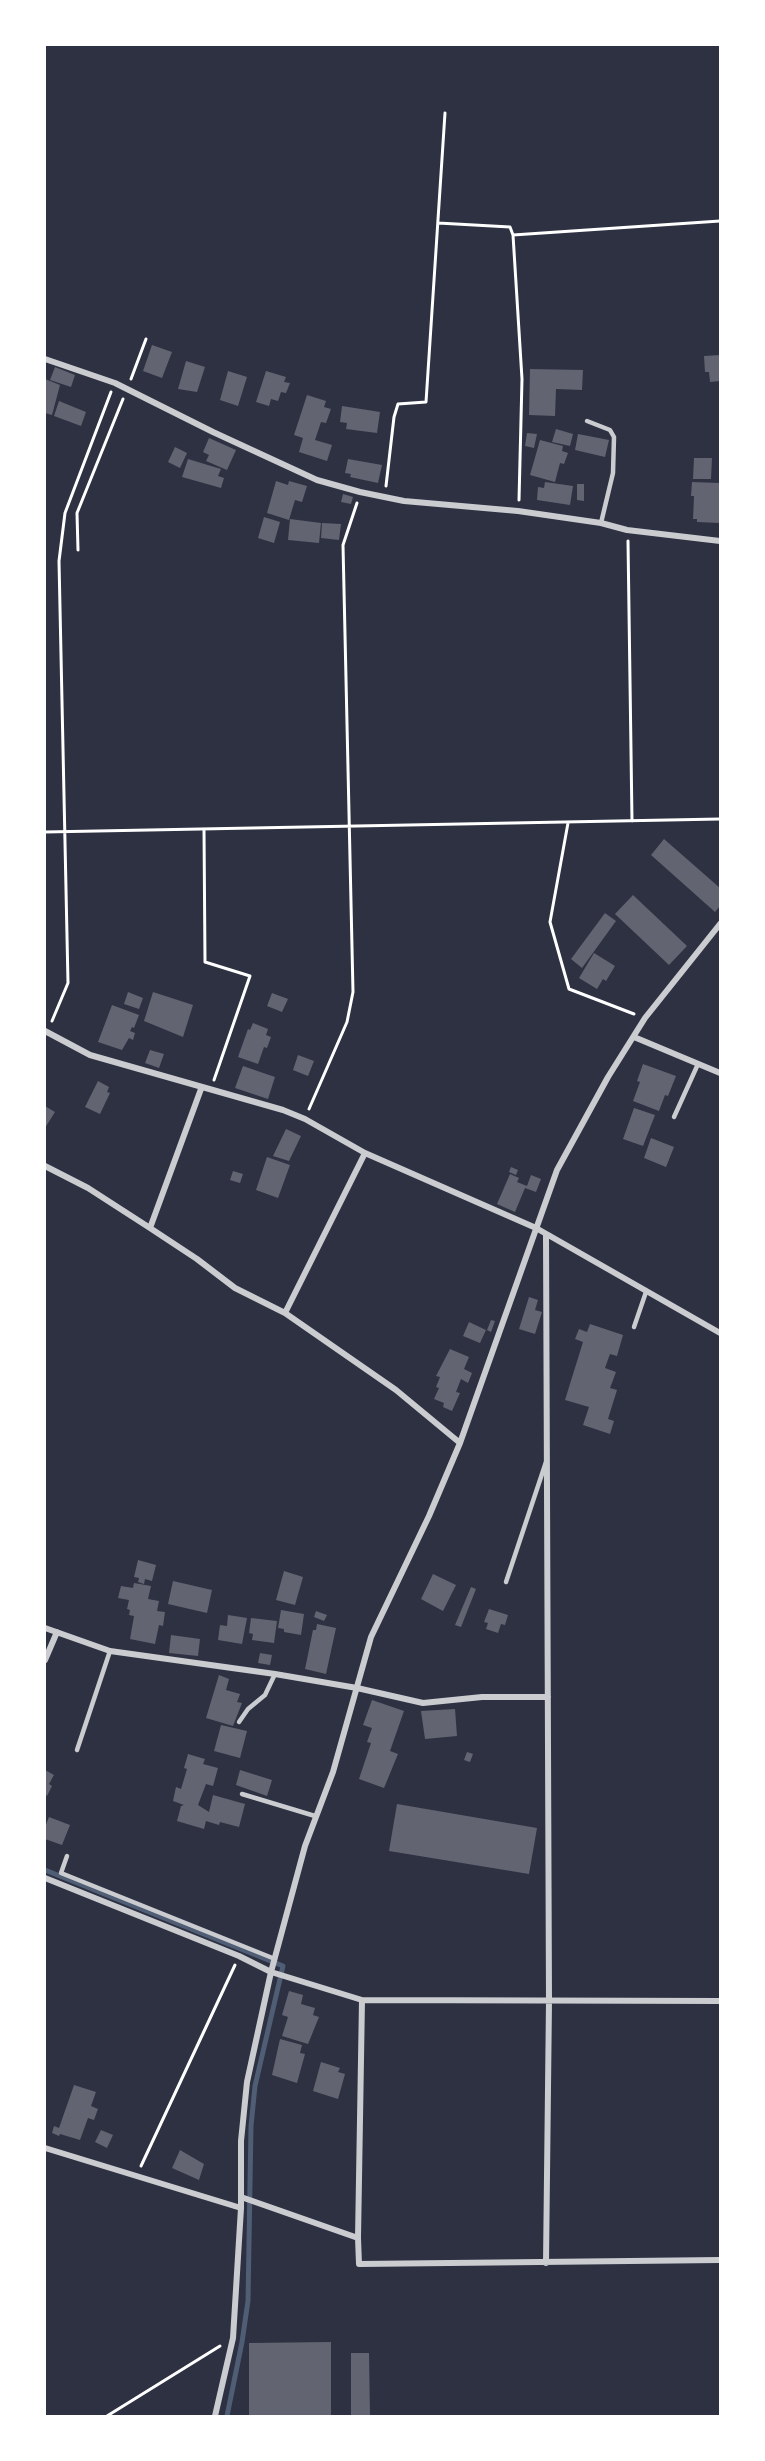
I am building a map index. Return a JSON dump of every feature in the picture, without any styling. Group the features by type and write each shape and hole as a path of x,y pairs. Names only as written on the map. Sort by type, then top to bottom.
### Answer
{"street":[{"path":"45,358 114,383 316,480 360,492 404,501 518,511 601,523 627,530 720,541"},
{"path":"215,2416 232,2338 241,2197 241,2141 247,2082 304,1846 333,1772 372,1637 429,1516 460,1443 557,1170 608,1077 645,1018 720,924"},
{"path":"46,1031 90,1055 201,1089 283,1110 305,1119 365,1153 536,1228 720,1333"},
{"path":"634,1037 720,1073"},
{"path":"150,1228 201,1089"},
{"path":"285,1313 365,1153"},
{"path":"45,1166 88,1188 197,1259 235,1288 285,1313 396,1390 460,1443"},
{"path":"546,1235 549,2001 546,2263"},
{"path":"45,1628 110,1651 275,1674 357,1688 423,1703 482,1696 548,1697"},
{"path":"45,1660 57,1632"},
{"path":"45,1878 239,1956 272,1972 362,2000 720,2001"},
{"path":"362,2000 359,2264 720,2259"},
{"path":"45,2148 240,2208"},
{"path":"241,2197 358,2238"}],"lane":[{"path":"587,421 610,430 614,437 613,473 601,523"},
{"path":"674,1117 698,1064"},
{"path":"634,1327 646,1292"},
{"path":"506,1582 547,1458"},
{"path":"77,1750 110,1651"},
{"path":"239,1722 248,1709 265,1695 275,1674"},
{"path":"242,1794 315,1816"},
{"path":"67,1856 62,1873 275,1959"}],"path":[{"path":"384,497 394,417 398,404 426,402 446,112"},
{"path":"513,235 720,221"},
{"path":"438,224 510,227 513,235 522,379 518,511"},
{"path":"78,550 77,513 146,339"},
{"path":"46,1031 68,983 59,561 65,513 114,383"},
{"path":"305,1119 347,1022 352,999 343,545 360,492"},
{"path":"627,530 632,821"},
{"path":"45,832 720,819"},
{"path":"568,822 550,922 569,988 645,1018"},
{"path":"204,829 205,962 250,976 210,1091"},
{"path":"137,2176 239,1956"},
{"path":"107,2416 232,2338"}],"building":[{"path":"152,345 172,352 162,378 143,371"},
{"path":"720,355 720,381 710,382 709,372 705,372 704,356"},
{"path":"186,361 205,367 197,392 178,389"},
{"path":"55,367 75,375 71,387 50,380"},
{"path":"530,369 583,370 582,390 556,389 555,416 529,415"},
{"path":"228,371 247,377 238,406 220,400"},
{"path":"266,371 286,377 284,382 290,383 286,393 281,392 278,401 271,399 269,406 256,402"},
{"path":"45,379 60,385 52,415 45,413"},
{"path":"307,395 326,401 324,407 331,409 326,423 321,422 315,440 332,445 327,461 299,452 303,438 294,435"},
{"path":"59,401 86,412 81,426 54,416"},
{"path":"342,406 380,412 377,433 346,429 347,423 340,422"},
{"path":"556,429 573,434 570,446 552,442"},
{"path":"527,433 537,434 534,448 525,446"},
{"path":"578,434 609,440 605,457 575,450"},
{"path":"209,438 236,450 227,470 206,461 209,455 203,452"},
{"path":"540,440 563,446 562,451 568,453 564,464 560,463 555,482 530,475"},
{"path":"175,447 187,453 180,468 168,462"},
{"path":"694,458 712,458 711,479 693,479"},
{"path":"188,459 221,469 218,476 224,478 221,488 182,477"},
{"path":"348,459 382,465 378,483 350,477 351,474 345,473"},
{"path":"276,481 288,485 289,481 307,486 302,502 295,500 289,520 267,513"},
{"path":"545,482 573,486 570,505 537,500 538,487 544,488"},
{"path":"692,482 720,483 719,523 697,522 697,519 693,519"},
{"path":"577,484 584,484 584,501 577,500"},
{"path":"343,494 353,497 351,504 341,502"},
{"path":"264,517 280,522 274,543 258,538"},
{"path":"290,519 321,523 319,543 288,540"},
{"path":"322,523 341,524 339,540 321,538"},
{"path":"664,839 720,888 720,906 715,912 651,855"},
{"path":"633,895 687,946 669,965 615,914"},
{"path":"605,913 616,921 582,968 571,959"},
{"path":"594,953 615,966 606,981 603,979 597,989 579,978"},
{"path":"128,992 143,998 139,1009 124,1004"},
{"path":"153,992 193,1005 183,1037 144,1021"},
{"path":"272,993 288,999 282,1012 267,1006"},
{"path":"112,1005 139,1015 134,1028 132,1027 130,1031 135,1033 133,1040 129,1038 122,1050 98,1042"},
{"path":"253,1023 268,1029 266,1035 271,1037 267,1048 264,1047 258,1064 238,1057 248,1029 250,1030"},
{"path":"150,1050 164,1054 159,1068 145,1063"},
{"path":"298,1055 314,1061 308,1076 293,1070"},
{"path":"643,1064 676,1076 659,1111 633,1101 640,1082 637,1081"},
{"path":"243,1066 275,1077 268,1099 235,1088"},
{"path":"98,1081 109,1087 107,1092 110,1093 100,1114 85,1107"},
{"path":"45,1106 55,1112 45,1128"},
{"path":"634,1108 655,1115 643,1146 623,1139"},
{"path":"286,1129 301,1136 289,1161 273,1156"},
{"path":"651,1138 674,1147 666,1167 644,1158"},
{"path":"267,1157 290,1165 278,1198 256,1190"},
{"path":"511,1167 518,1170 516,1175 509,1172"},
{"path":"233,1171 243,1174 240,1183 230,1180"},
{"path":"510,1174 519,1178 517,1182 527,1186 531,1175 541,1179 536,1192 525,1188 515,1212 497,1204"},
{"path":"529,1297 538,1300 535,1310 542,1312 535,1334 519,1329"},
{"path":"491,1320 495,1321 491,1332 487,1330"},
{"path":"469,1322 486,1330 480,1343 463,1336"},
{"path":"590,1324 623,1335 617,1356 610,1354 605,1368 616,1372 610,1388 617,1390 608,1419 614,1421 610,1434 583,1425 589,1407 565,1400 583,1342 575,1339 579,1329 587,1332"},
{"path":"450,1349 469,1357 464,1369 472,1373 468,1383 461,1379 456,1392 460,1393 452,1411 443,1407 444,1403 434,1399 439,1388 436,1387 440,1377 436,1376"},
{"path":"138,1560 156,1565 152,1581 145,1579 144,1584 138,1582 139,1578 134,1577"},
{"path":"284,1571 303,1577 295,1605 276,1600"},
{"path":"433,1574 456,1585 443,1611 421,1599"},
{"path":"173,1581 212,1590 207,1613 168,1604"},
{"path":"134,1583 151,1586 148,1599 159,1601 157,1611 165,1612 163,1626 159,1625 155,1644 130,1639 134,1616 129,1615 130,1610 127,1609 129,1600 118,1598 121,1586 133,1588"},
{"path":"471,1587 476,1589 461,1627 455,1625"},
{"path":"489,1609 508,1615 505,1625 501,1624 498,1633 486,1629 488,1623 484,1622"},
{"path":"281,1610 304,1614 301,1635 284,1632 284,1629 278,1628"},
{"path":"316,1611 327,1615 324,1621 314,1617"},
{"path":"228,1615 247,1618 242,1644 218,1640 220,1625 227,1626"},
{"path":"251,1618 277,1621 274,1643 252,1640 253,1634 249,1633"},
{"path":"317,1624 336,1628 326,1674 305,1669 313,1630 316,1630"},
{"path":"171,1635 200,1639 198,1656 169,1653"},
{"path":"260,1653 272,1655 270,1665 258,1663"},
{"path":"219,1675 229,1679 226,1690 240,1694 237,1702 242,1703 233,1726 206,1718"},
{"path":"372,1700 404,1711 390,1751 398,1754 384,1788 359,1779 371,1743 367,1742 372,1728 363,1725"},
{"path":"455,1709 457,1736 425,1739 421,1711"},
{"path":"221,1725 247,1731 240,1758 214,1751"},
{"path":"467,1752 473,1754 470,1762 464,1760"},
{"path":"188,1754 205,1759 203,1764 218,1768 213,1786 206,1784 198,1805 209,1812 213,1795 245,1804 239,1827 206,1821 204,1829 177,1821 181,1806 184,1805 173,1801 176,1787 181,1789 187,1769 184,1768"},
{"path":"45,1770 54,1775 49,1784 52,1786 47,1796 45,1794"},
{"path":"240,1770 272,1780 267,1796 236,1785"},
{"path":"397,1804 537,1828 529,1874 389,1851"},
{"path":"49,1817 70,1825 62,1845 45,1839 45,1827"},
{"path":"289,1991 303,1995 301,2004 315,2008 313,2015 319,2017 308,2044 282,2036 288,2017 282,2015"},
{"path":"280,2039 302,2045 300,2053 305,2054 297,2083 272,2075"},
{"path":"321,2062 340,2068 338,2072 345,2074 338,2099 313,2091"},
{"path":"74,2085 96,2092 91,2106 98,2109 94,2120 88,2118 80,2140 52,2133 54,2126 59,2128"},
{"path":"101,2130 113,2135 107,2148 95,2142"},
{"path":"180,2150 204,2164 199,2180 172,2168"},
{"path":"331,2342 331,2416 249,2416 249,2343"},
{"path":"351,2353 369,2353 370,2416 351,2416"}],"waterway":[{"path":"45,1870 283,1966 255,2086 251,2126 248,2301 227,2416"}]}
